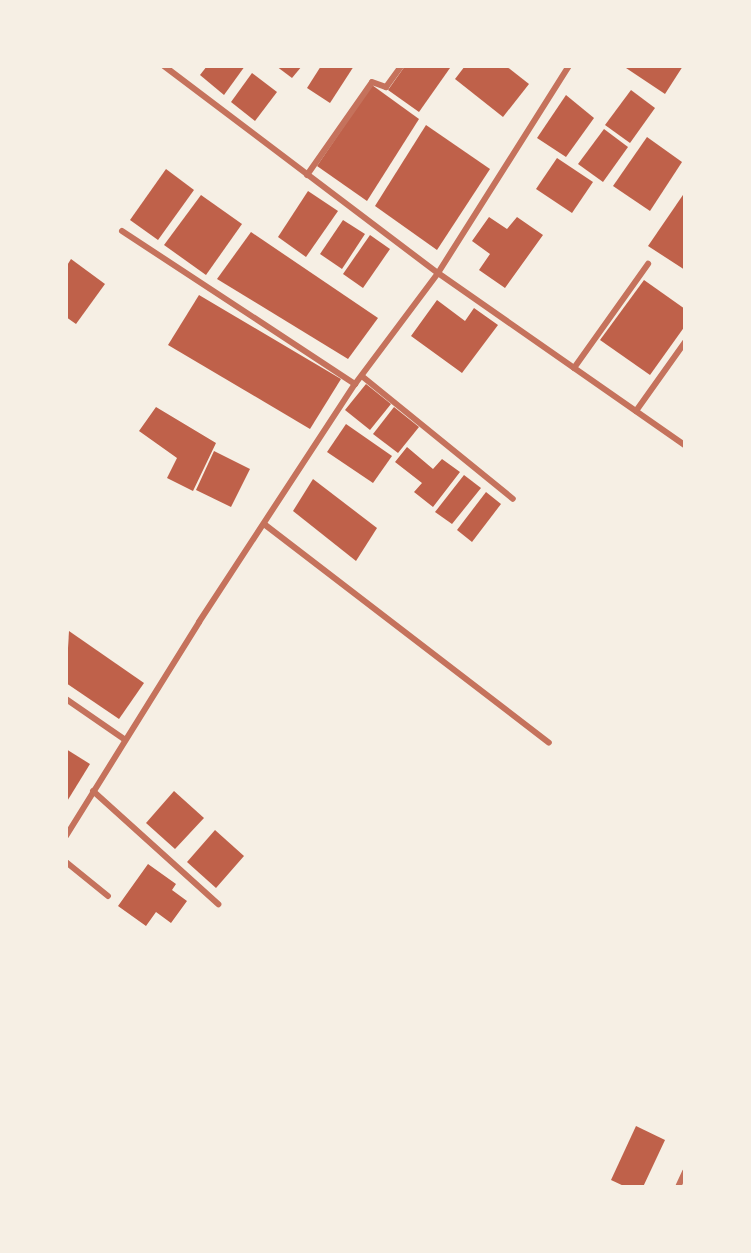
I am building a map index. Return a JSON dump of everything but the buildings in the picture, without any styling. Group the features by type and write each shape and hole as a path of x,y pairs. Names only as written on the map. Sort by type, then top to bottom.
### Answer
{"street":[{"path":"164,66 438,273 685,445"},
{"path":"307,175 372,82 386,87 401,66"},
{"path":"66,836 69,824 93,791 124,739 355,384 363,377 438,273 569,66"},
{"path":"122,231 355,384"},
{"path":"574,368 648,264"},
{"path":"636,411 685,342"},
{"path":"363,377 513,499"},
{"path":"264,524 549,743"},
{"path":"66,699 124,739"},
{"path":"93,791 218,904"},
{"path":"66,862 108,896"},
{"path":"678,1187 685,1172"}]}
